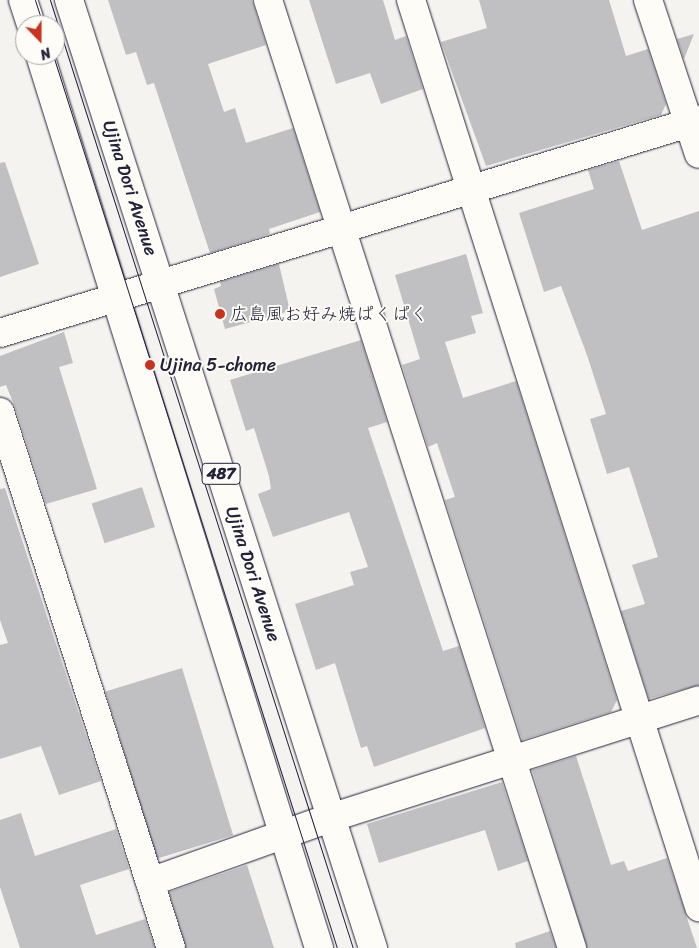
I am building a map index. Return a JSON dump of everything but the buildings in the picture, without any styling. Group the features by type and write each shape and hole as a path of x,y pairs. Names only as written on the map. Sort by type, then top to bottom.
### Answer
{"main road":[{"path":"23,0 28,15"},
{"name":"Ujina Dori Avenue","path":"69,0 171,280 330,818 373,948"},
{"path":"268,0 572,948"},
{"path":"410,0 699,907"},
{"path":"648,0 694,121 699,154"},
{"name":"487","path":"43,65 103,299 283,834 318,948"},
{"path":"0,333 103,299 694,121"},
{"path":"0,412 171,948"},
{"path":"150,882 330,818 699,700"}],"tram line":[{"path":"35,0 40,15"},
{"path":"50,0 353,948"},
{"path":"56,65 337,948"}],"place":[{"name":"広島風お好み焼ぱくぱく","path":"220,314"},
{"name":"Ujina 5-chome","path":"150,365"}]}
